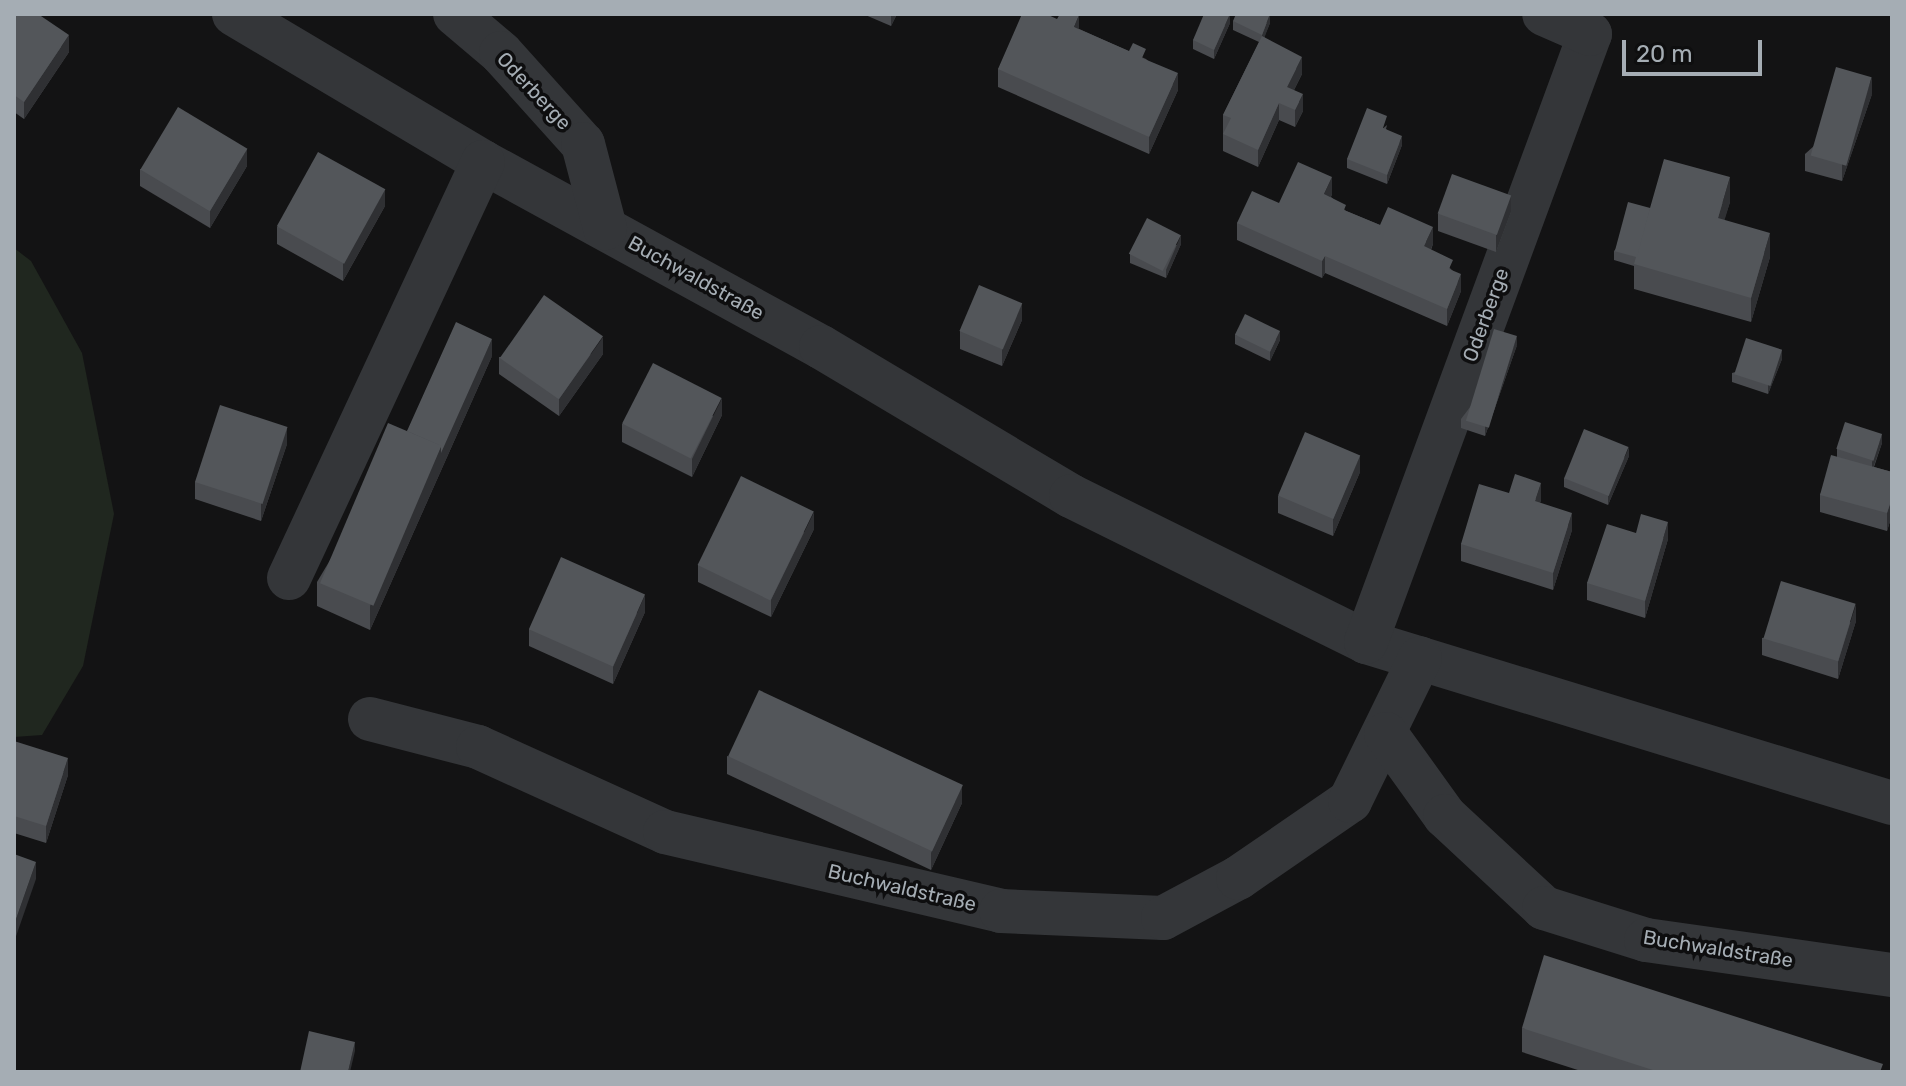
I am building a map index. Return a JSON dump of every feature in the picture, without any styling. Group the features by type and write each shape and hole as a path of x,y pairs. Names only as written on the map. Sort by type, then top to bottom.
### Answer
{"street":[{"name":"Buchwaldstraße","path":"234,14 483,162 821,347 1071,496 1366,642 1892,803"},
{"name":"Oderberge","path":"455,14 501,53 583,144 605,228"},
{"name":"Oderberge","path":"1366,642 1590,34 1544,14"},
{"path":"289,578 483,162"},
{"name":"Buchwaldstraße","path":"370,719 478,747 665,832 1001,911 1163,918 1238,878 1350,801 1386,734 1420,658"},
{"name":"Buchwaldstraße","path":"1386,734 1445,816 1544,908 1646,940 1892,975"}],"shaded area":[{"path":"14,248 31,261 82,353 114,514 83,666 42,735 14,737"}],"building":[{"path":"14,14 38,14 69,35 24,102 14,95"},
{"path":"1022,14 1046,14 1057,19 1060,14 1078,14 1074,27 1129,51 1133,43 1146,49 1142,58 1178,73 1149,137 998,69"},
{"path":"1204,14 1230,14 1214,50 1193,40"},
{"path":"1236,14 1270,14 1262,35 1233,21"},
{"path":"1262,36 1302,57 1287,87 1303,94 1295,110 1279,103 1258,150 1223,134 1231,118 1223,115"},
{"path":"1836,67 1872,77 1846,166 1811,155"},
{"path":"178,107 247,149 210,211 140,170"},
{"path":"1367,108 1387,116 1383,128 1402,136 1387,175 1347,159"},
{"path":"318,152 385,189 344,264 277,226"},
{"path":"1664,159 1730,177 1718,218 1770,233 1751,298 1634,264"},
{"path":"1298,162 1332,177 1324,194 1346,205 1344,210 1380,225 1388,207 1433,227 1424,246 1453,260 1449,269 1461,274 1447,309 1325,256 1322,261 1237,223 1252,191 1279,203"},
{"path":"1452,174 1511,196 1497,235 1438,213"},
{"path":"1628,202 1650,208 1637,257 1615,251"},
{"path":"1147,218 1181,235 1163,271 1129,254"},
{"path":"979,285 1022,303 1003,349 959,331"},
{"path":"544,295 603,336 559,399 500,358"},
{"path":"1245,314 1280,331 1270,352 1235,335"},
{"path":"456,322 492,339 441,453 441,446 407,431"},
{"path":"1494,329 1517,336 1489,428 1466,421"},
{"path":"1746,338 1782,350 1770,386 1734,374"},
{"path":"653,363 722,398 691,459 622,424"},
{"path":"220,405 288,427 262,504 195,482"},
{"path":"1845,422 1882,434 1873,461 1836,449"},
{"path":"388,423 441,446 373,606 320,583"},
{"path":"1584,429 1629,447 1609,496 1564,478"},
{"path":"1305,432 1360,455 1333,519 1278,496"},
{"path":"1831,455 1892,472 1892,498 1887,513 1820,495"},
{"path":"1515,474 1541,483 1535,501 1572,513 1553,573 1461,544 1479,484 1509,493"},
{"path":"741,476 814,512 770,600 698,565"},
{"path":"1641,514 1668,522 1645,601 1587,583 1607,524 1636,533"},
{"path":"561,557 645,594 613,667 529,629"},
{"path":"1781,581 1856,604 1838,661 1763,638"},
{"path":"759,690 963,785 932,851 728,756"},
{"path":"14,741 68,758 46,826 14,816"},
{"path":"14,854 36,862 14,925"},
{"path":"1544,955 1883,1064 1880,1072 1659,1072 1522,1028"},
{"path":"309,1031 355,1042 348,1072 300,1072"}]}
